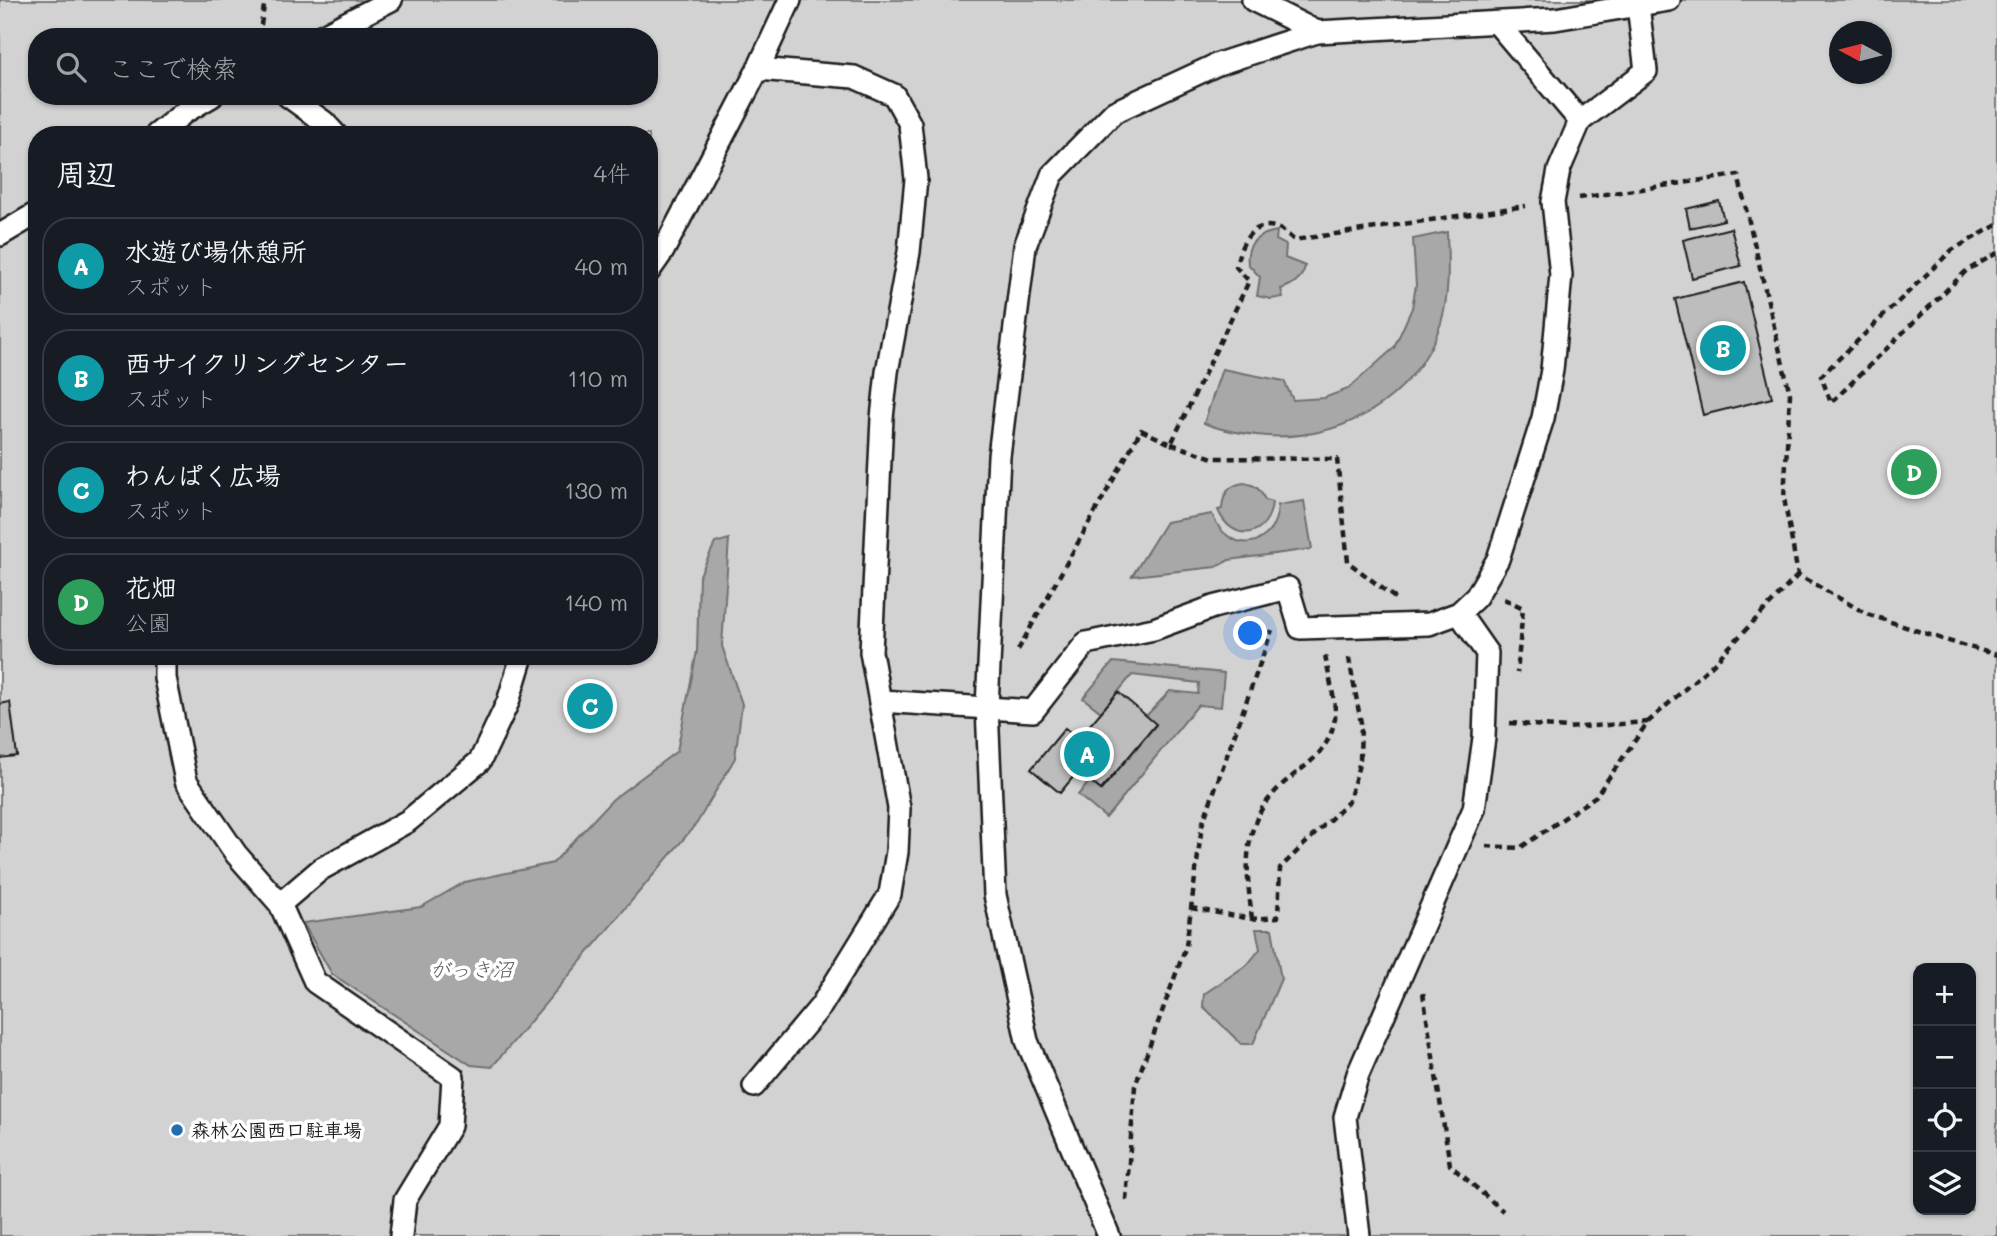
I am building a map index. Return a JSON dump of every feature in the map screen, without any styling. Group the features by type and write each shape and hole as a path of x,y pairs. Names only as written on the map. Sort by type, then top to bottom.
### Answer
{"street":[{"path":"336,28 391,0"},
{"path":"658,258 758,69 790,0"},
{"path":"1253,0 1317,32"},
{"path":"1109,1236 1027,1041 995,895 987,707 999,456 1025,246 1052,175 1114,112 1217,64 1317,32 1555,19 1669,0"},
{"path":"880,701 1033,710 1086,643 1154,629 1213,607 1288,587 1310,628 1429,624 1459,613 1476,597 1498,559 1542,418 1552,370 1561,275 1553,202 1559,170 1580,121 1646,71 1638,5"},
{"path":"1497,23 1580,121"},
{"path":"754,1086 821,1006 890,894 897,852 899,808 871,652 882,418 887,372 909,251 916,179 910,124 894,95 854,77 758,69"},
{"path":"167,126 197,105"},
{"path":"300,105 328,126"},
{"path":"0,235 28,218"},
{"path":"1359,1236 1345,1117 1358,1074 1474,808 1485,720 1487,653 1459,613"},
{"path":"165,665 165,678 186,781 236,854 279,904 315,982 453,1077 450,1126 405,1200 401,1236"},
{"path":"279,904 321,869 408,821 481,761 508,702 519,665"}],"path":[{"path":"260,28 265,0"},
{"path":"1171,444 1249,281 1236,267 1238,254 1248,235 1259,227 1277,227 1294,240 1738,175 1790,394 1784,498 1798,575"},
{"path":"1997,225 1952,250 1821,376 1831,403 1966,271 1997,253"},
{"path":"1014,659 1141,430 1171,444 1213,458 1337,459 1348,562 1429,624"},
{"path":"1798,575 1867,614 1997,655"},
{"path":"1459,844 1520,848 1596,796 1648,722 1713,664 1798,575"},
{"path":"1191,908 1252,919 1278,917 1280,868 1349,801 1360,761 1361,723 1343,627"},
{"path":"1125,1213 1135,1086 1186,946 1202,825 1272,629 1310,628 1335,717 1321,753 1271,796 1252,829 1246,864 1252,919"},
{"path":"1485,720 1567,728 1648,722"},
{"path":"1416,942 1450,1165 1503,1211"}],"shaded area":[{"path":"0,0 1997,0 1997,1236 0,1236"}],"water":[{"path":"1277,231 1276,240 1286,245 1285,258 1305,266 1297,281 1281,289 1283,297 1271,299 1257,296 1260,277 1248,264 1248,257 1251,245 1259,237"},
{"path":"1447,232 1447,289 1441,323 1429,351 1412,375 1392,396 1343,425 1315,433 1256,435 1216,428 1204,423 1222,369 1284,381 1293,400 1324,398 1348,389 1394,348 1412,308 1416,285 1413,239"},
{"path":"1244,483 1255,486 1265,500 1272,502 1264,523 1249,532 1232,528 1218,510 1222,509 1228,491"},
{"path":"1304,501 1312,549 1229,560 1216,567 1132,576 1166,522 1212,514 1219,528 1229,537 1250,542 1260,539 1269,531 1278,505"},
{"name":"がっき沼","path":"729,539 722,646 742,704 735,758 697,823 492,1067 471,1065 332,974 303,923 421,907 465,882 553,863 613,799 677,751 697,651 699,577 715,543"},
{"path":"1113,662 1224,673 1221,707 1198,705 1106,818 1078,795 1090,781 1101,790 1156,725 1146,716 1170,691 1198,694 1199,683 1132,675 1101,712 1083,698"},
{"path":"1256,929 1272,929 1281,979 1253,1044 1241,1044 1203,1006 1204,994 1248,964 1260,949"}],"building":[{"path":"1719,201 1724,220 1690,228 1686,209"},
{"path":"1731,228 1741,266 1692,278 1683,240"},
{"path":"1744,282 1772,398 1703,415 1675,299"},
{"path":"1118,692 1156,724 1101,790 1078,771 1060,793 1031,769 1065,728 1078,739"},
{"path":"10,702 17,756 0,758 0,704"}],"place":[{"name":"西サイクリングセンター","path":"1723,348"},
{"name":"花畑","path":"1914,472"},
{"name":"わんぱく広場","path":"590,706"},
{"name":"水遊び場休憩所","path":"1087,754"},
{"name":"森林公園西口駐車場","path":"177,1130"}]}
